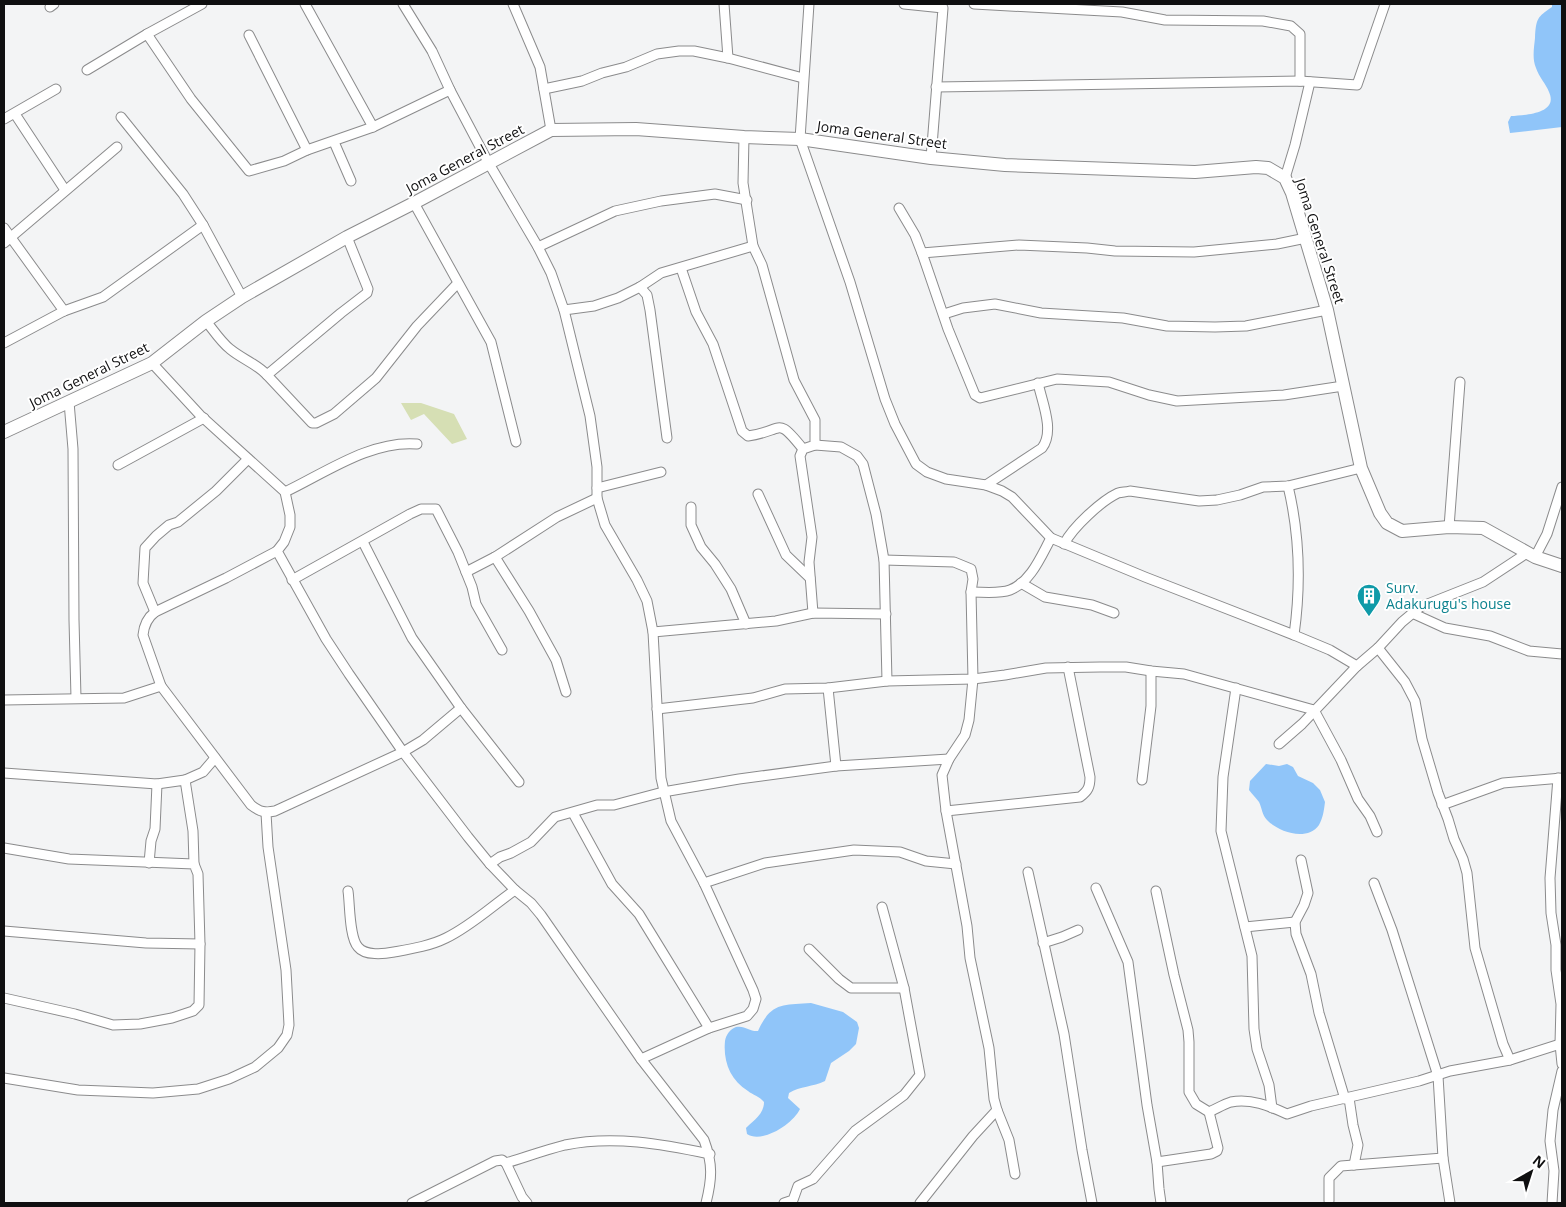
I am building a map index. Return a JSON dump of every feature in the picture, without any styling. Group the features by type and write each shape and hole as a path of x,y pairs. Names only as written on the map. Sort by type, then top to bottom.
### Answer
{"street":[{"path":"87,70 202,4"},
{"path":"305,4 373,128"},
{"path":"403,4 432,51 488,162 538,247 551,273 564,310 590,416 597,467 597,498 606,525 647,601 654,632 660,778 671,821 704,883 754,990 756,999 753,1009 746,1016 709,1028 641,1059"},
{"path":"513,4 540,66 550,130"},
{"path":"724,4 728,58"},
{"path":"809,4 800,139 850,282 885,399 895,424 916,464 926,472 946,479 986,485 1002,491 1012,497 1051,538 1330,650 1357,666"},
{"path":"904,4 944,6 931,158"},
{"path":"974,4 1122,12 1165,20 1263,21 1291,26 1300,34 1300,81"},
{"path":"936,87 1300,81 1357,85 1385,4"},
{"path":"147,34 191,99 249,171 284,161 307,150 373,128 450,90"},
{"path":"250,34 254,47 264,61 307,150"},
{"path":"544,89 582,81 602,73 626,67 657,54 679,51 694,51 728,58 803,78"},
{"path":"1285,178 1310,82"},
{"path":"4,119 56,90"},
{"path":"14,114 65,190"},
{"path":"122,117 183,194 242,297"},
{"name":"Joma General Street","path":"4,432 152,363 206,321 242,297 347,237 550,130 636,129 744,138 800,139 931,158 1006,164 1195,172 1256,167 1268,168 1285,178 1292,193 1327,310 1361,468 1380,513 1387,523 1402,530 1449,527 1483,528 1531,555 1562,566"},
{"path":"744,138 743,183 753,246 762,265 798,390 815,420 815,445"},
{"path":"334,142 351,181"},
{"path":"8,240 117,147"},
{"path":"538,247 615,211 661,201 715,194 747,200"},
{"path":"414,203 490,342 516,442"},
{"path":"899,208 915,235 975,395 980,398 1038,383 1069,379 1109,382 1149,395 1177,401 1284,395 1344,386"},
{"path":"4,343 64,311 103,297 202,225"},
{"path":"4,228 8,240 64,311"},
{"path":"267,375 367,293 368,289 347,237"},
{"path":"922,253 1019,245 1115,251 1194,252 1277,244 1306,238"},
{"path":"564,310 594,306 618,298 640,287 661,273 753,246"},
{"path":"681,268 696,312 713,344 742,431 748,436 779,427 785,429 804,449"},
{"path":"206,321 228,348 261,368 312,422 316,423 334,414 376,378 417,326 457,284"},
{"path":"640,287 647,295 650,310 667,438"},
{"path":"944,314 962,308 995,304 1041,313 1123,318 1167,326 1215,327 1246,326 1327,310"},
{"path":"152,363 204,418 285,492 290,515 290,527 284,542 277,551 155,612 149,616 143,627 143,635 161,686 251,805 258,811 266,813 276,811 403,752 423,740 461,708"},
{"path":"1449,527 1460,382"},
{"path":"986,485 1042,448 1046,442 1048,435 1038,383"},
{"path":"69,402 73,449 76,698"},
{"path":"118,465 204,418"},
{"path":"285,492 334,466 379,448 407,443 417,444"},
{"path":"814,613 809,562 812,537 800,456 804,449 815,445 841,447 857,456 864,464 876,514 884,560 887,681"},
{"path":"155,612 144,583 145,548 169,525 178,522 216,491 248,459"},
{"path":"1064,544 1082,522 1104,503 1120,493 1130,491 1199,501 1217,500 1263,487 1288,486 1361,468"},
{"path":"597,488 662,472"},
{"path":"1288,486 1293,510 1299,566 1299,601 1294,635"},
{"path":"1279,744 1302,724 1357,666 1420,607 1483,582 1531,555 1547,534 1562,488"},
{"path":"758,494 786,555 810,578"},
{"path":"466,572 495,558 557,517 597,498"},
{"path":"691,506 692,525 701,548 715,564 731,589 746,624"},
{"path":"292,580 410,514 422,509 436,509 455,545 476,604 502,650"},
{"path":"971,592 1002,592 1012,590 1032,572 1051,538"},
{"path":"363,542 412,638 461,708 519,782"},
{"path":"277,551 292,580 349,674 403,752 490,864 514,890 531,902 641,1059 704,1140 710,1154 712,1183 706,1203"},
{"path":"495,558 529,611 556,660 566,692"},
{"path":"884,560 954,562 971,569 973,679 969,720 965,734 942,775 970,958 990,1048 994,1098 1009,1140 1015,1174"},
{"path":"1021,583 1045,597 1092,605 1114,613"},
{"path":"654,632 776,622 814,613 886,614"},
{"path":"1412,613 1445,628 1490,636 1529,651 1562,654"},
{"path":"1378,648 1405,682 1415,701 1422,739 1442,805 1465,866 1475,948 1503,1044 1510,1060"},
{"path":"946,811 1080,797 1086,792 1090,787 1090,777 1068,667"},
{"path":"657,710 753,698 785,689 828,688 887,681 973,679 1046,668 1126,667 1184,674 1314,710 1377,832"},
{"path":"1142,780 1151,706 1151,671"},
{"path":"4,700 124,698 161,686"},
{"path":"828,688 836,766"},
{"path":"1236,688 1223,777 1221,830 1252,956 1254,1029 1257,1049 1269,1085 1272,1108"},
{"path":"4,773 157,784 185,780 203,772 215,758"},
{"path":"490,864 531,842 555,817 597,805 614,805 663,792 739,779 836,766 949,760"},
{"path":"1442,805 1503,783 1560,778 1550,878 1550,913 1559,945 1556,970 1561,1004 1560,1044 1562,1064"},
{"path":"4,998 75,1014 113,1025 140,1024 172,1018 193,1011 199,1005 198,874 194,864 193,831 185,780"},
{"path":"149,863 151,841 155,829 157,784"},
{"path":"4,1078 78,1090 153,1093 198,1089 229,1079 256,1067 278,1048 287,1035 289,1025 286,970 268,847 266,813"},
{"path":"573,813 612,884 639,914 709,1028"},
{"path":"4,848 69,859 194,864"},
{"path":"704,883 765,863 854,850 900,852 926,861 956,864"},
{"path":"1301,860 1308,893 1304,906 1295,922 1296,934 1311,974 1319,1013 1347,1098 1358,1145 1354,1165"},
{"path":"1028,872 1065,1042 1092,1203"},
{"path":"1374,883 1392,930 1438,1076 1443,1158 1450,1203"},
{"path":"1096,888 1128,962 1147,1105 1157,1162 1158,1189 1161,1203"},
{"path":"348,891 353,936 356,946 361,950 386,954 418,948 444,939 460,930 514,890"},
{"path":"1156,890 1188,1030 1190,1092 1196,1104 1209,1112 1218,1148 1211,1154 1157,1162"},
{"path":"790,1202 798,1186 813,1179 855,1131 904,1095 920,1075 904,988 882,907"},
{"path":"1245,927 1295,922"},
{"path":"1043,942 1078,930"},
{"path":"4,931 146,943 200,944"},
{"path":"809,949 839,979 851,988 904,988"},
{"path":"1209,1112 1230,1102 1243,1101 1272,1108 1287,1114 1311,1106 1450,1072 1510,1060 1560,1044"},
{"path":"1552,1203 1554,1171 1550,1141 1553,1110 1562,1072"},
{"path":"920,1203 973,1136 997,1110"},
{"path":"506,1163 566,1145 597,1142 634,1141 710,1154"},
{"path":"1329,1201 1329,1178 1341,1166 1443,1158"},
{"path":"412,1203 495,1161 502,1160 506,1163 522,1197 527,1203"}],"green space":[{"path":"401,403 421,403 454,414 467,439 452,444 424,414 411,420"}],"water":[{"path":"1552,4 1562,4 1562,127 1510,133 1508,122 1511,116 1539,112 1549,105 1551,99 1537,71 1534,53 1538,19 1552,7"},
{"path":"1266,764 1279,766 1287,764 1293,767 1298,776 1313,783 1320,790 1325,802 1319,825 1314,830 1300,834 1293,833 1278,828 1265,818 1259,802 1249,790 1250,781"},
{"path":"811,1003 843,1012 857,1022 859,1028 856,1044 831,1063 825,1081 789,1093 788,1098 800,1109 791,1121 769,1134 753,1136 747,1134 746,1128 760,1113 764,1102 742,1087 732,1076 725,1056 726,1037 736,1027 758,1031 768,1015 779,1007"}],"place":[{"name":"Surv. Adakurugu's house","path":"1369,617"}]}
